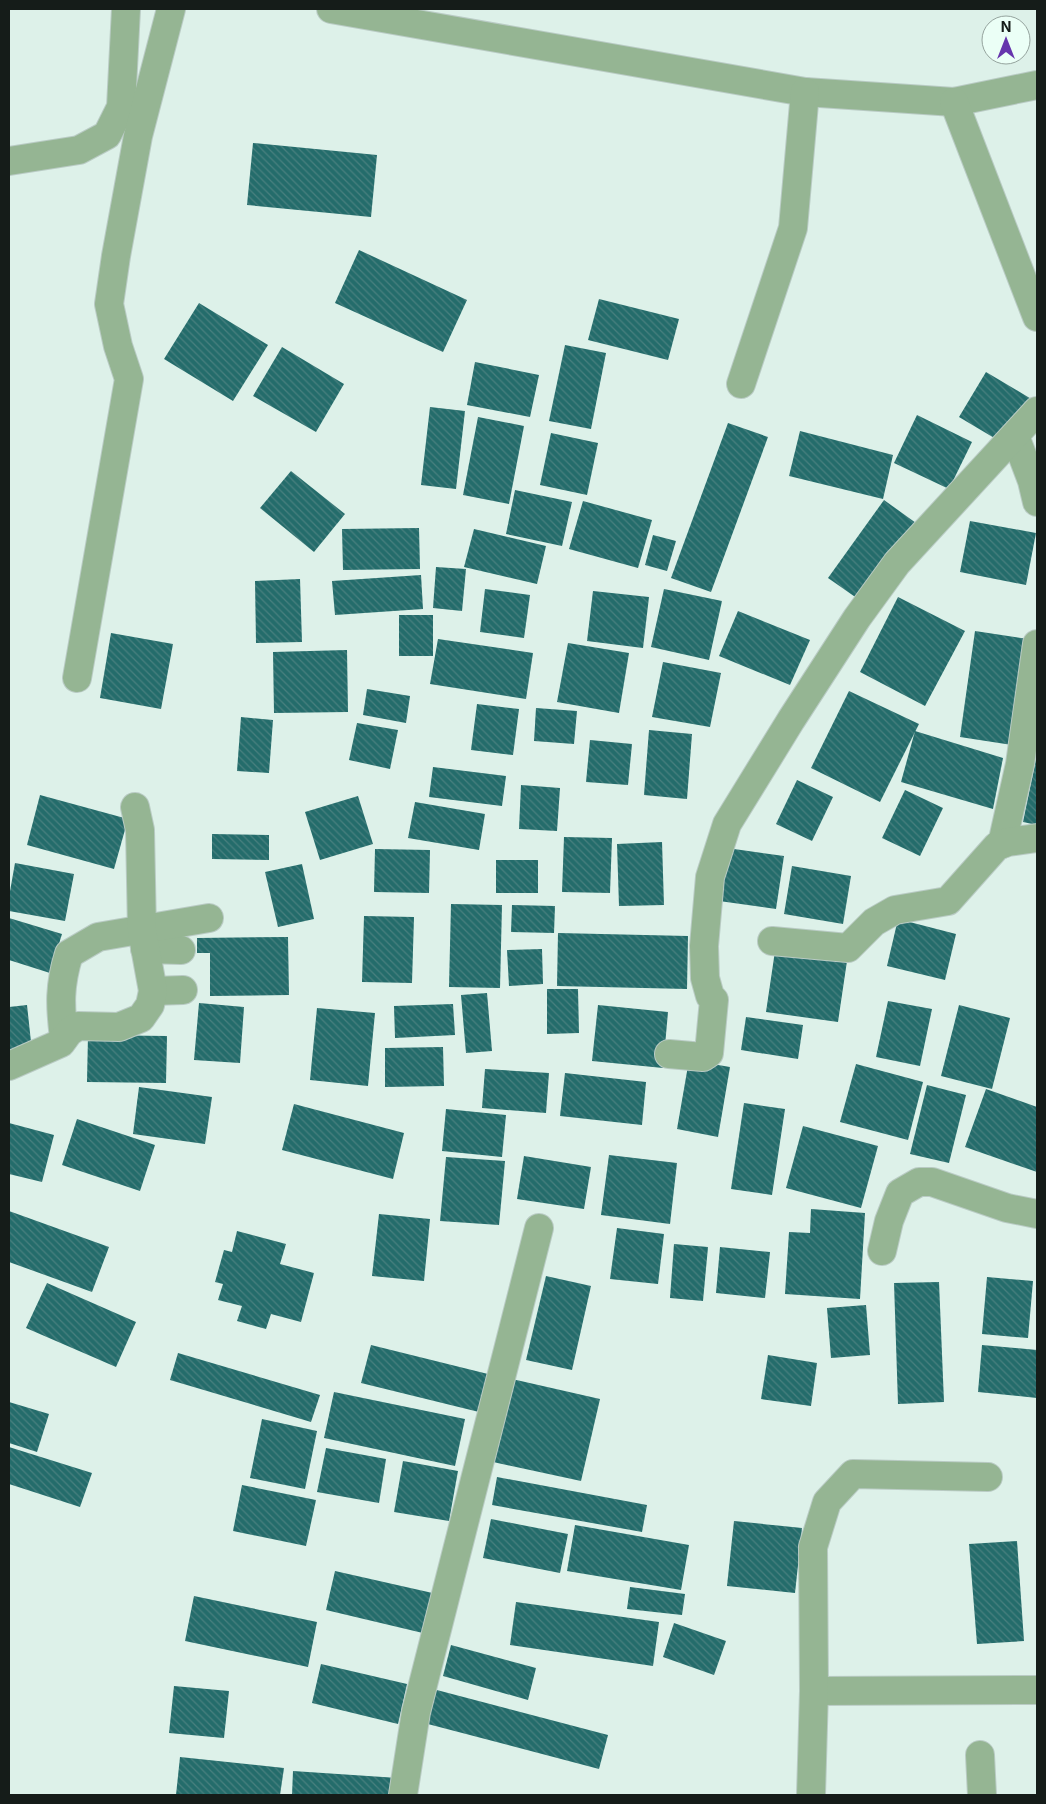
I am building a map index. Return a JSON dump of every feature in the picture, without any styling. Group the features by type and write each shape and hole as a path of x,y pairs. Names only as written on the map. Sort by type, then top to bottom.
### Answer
{"street":[{"path":"9,161 79,150 108,135 121,107 126,9"},
{"path":"76,678 129,379 118,346 109,304 138,136 171,9"},
{"path":"331,9 805,92 954,102 1037,86"},
{"path":"741,384 793,228 805,92"},
{"path":"954,102 1037,316"},
{"path":"669,1054 703,1057 709,1053 714,1000 710,996 705,978 704,946 710,877 727,824 857,618 897,563 1037,412"},
{"path":"1015,436 1032,481 1037,502"},
{"path":"1002,844 1020,764 1037,644"},
{"path":"9,1066 61,1043 69,1032 78,1026 119,1027 141,1018 150,1005 153,991 151,973 143,940 140,830 135,807"},
{"path":"772,941 848,948 874,922 895,910 948,901 997,846 1037,838"},
{"path":"143,940 209,918"},
{"path":"64,1038 60,1004 62,976 69,954 98,937 143,940 181,950"},
{"path":"153,991 183,990"},
{"path":"882,1251 889,1221 900,1193 919,1182 932,1182 1007,1208 1037,1214"},
{"path":"403,1795 416,1712 540,1228"},
{"path":"811,1795 814,1691 813,1547 827,1502 853,1474 988,1477"},
{"path":"814,1691 1037,1690"},
{"path":"980,1755 982,1795"}],"building":[{"path":"253,143 377,155 371,217 247,205"},
{"path":"359,250 467,300 443,352 335,303"},
{"path":"599,299 679,319 668,360 588,340"},
{"path":"199,303 268,345 233,401 164,359"},
{"path":"565,345 606,353 591,429 549,421"},
{"path":"282,347 344,384 316,432 253,396"},
{"path":"475,362 539,375 530,417 467,405"},
{"path":"986,372 1033,400 1006,445 959,417"},
{"path":"430,407 465,411 456,489 421,485"},
{"path":"917,415 972,442 949,489 894,463"},
{"path":"478,417 524,426 509,504 463,495"},
{"path":"728,423 768,437 711,592 671,578"},
{"path":"800,431 893,455 883,499 789,476"},
{"path":"551,433 598,443 587,495 540,485"},
{"path":"291,471 345,514 314,552 260,508"},
{"path":"515,490 572,502 562,546 506,534"},
{"path":"884,500 916,523 861,601 828,578"},
{"path":"583,501 652,520 638,568 569,549"},
{"path":"970,521 1036,533 1026,585 960,572"},
{"path":"419,528 420,569 343,570 342,529"},
{"path":"474,529 546,546 537,584 464,567"},
{"path":"653,535 676,541 667,571 645,565"},
{"path":"436,567 466,569 462,611 433,608"},
{"path":"421,575 423,609 335,615 332,581"},
{"path":"300,579 302,642 256,643 255,581"},
{"path":"485,589 530,595 524,638 480,632"},
{"path":"664,589 722,601 709,660 651,647"},
{"path":"593,591 649,597 643,648 587,641"},
{"path":"898,597 965,631 925,706 860,672"},
{"path":"738,611 810,640 790,685 719,656"},
{"path":"399,615 433,615 433,656 399,656"},
{"path":"975,631 1028,639 1012,745 960,737"},
{"path":"111,633 173,644 161,709 100,698"},
{"path":"438,639 533,653 526,699 430,684"},
{"path":"568,643 629,653 619,713 557,702"},
{"path":"347,650 348,712 274,713 273,652"},
{"path":"663,662 721,673 710,727 652,717"},
{"path":"367,689 410,696 406,723 363,715"},
{"path":"849,691 919,724 880,802 811,768"},
{"path":"477,704 519,709 513,755 471,750"},
{"path":"536,708 577,711 574,744 534,741"},
{"path":"241,717 273,720 269,773 237,771"},
{"path":"357,723 398,730 390,769 349,760"},
{"path":"649,730 692,734 687,799 644,795"},
{"path":"915,731 1003,758 993,809 901,782"},
{"path":"590,740 632,744 628,785 586,782"},
{"path":"1037,759 1037,825 1023,822"},
{"path":"433,767 506,776 502,806 429,797"},
{"path":"797,780 833,797 812,841 776,824"},
{"path":"521,785 560,788 557,831 519,829"},
{"path":"905,790 943,808 920,856 882,838"},
{"path":"40,795 128,819 114,869 27,845"},
{"path":"358,796 373,844 320,860 305,812"},
{"path":"415,802 485,814 479,850 408,838"},
{"path":"212,834 269,835 269,860 212,859"},
{"path":"564,837 612,838 610,893 562,892"},
{"path":"662,842 664,905 619,906 617,844"},
{"path":"720,847 784,856 776,909 712,900"},
{"path":"375,849 430,850 429,893 374,892"},
{"path":"496,860 538,860 538,893 496,893"},
{"path":"15,863 74,874 65,921 9,911 9,897"},
{"path":"302,864 314,919 278,927 265,872"},
{"path":"792,866 851,876 843,924 784,914"},
{"path":"451,904 502,905 500,988 449,987"},
{"path":"512,905 555,906 554,933 511,932"},
{"path":"364,916 414,917 412,983 362,982"},
{"path":"9,918 62,934 50,973 9,960"},
{"path":"898,919 956,934 945,980 887,966"},
{"path":"558,933 688,936 687,989 557,986"},
{"path":"288,937 289,995 210,996 210,953 197,953 197,938"},
{"path":"542,949 543,984 509,986 507,950"},
{"path":"775,951 847,961 838,1022 766,1012"},
{"path":"547,989 578,989 579,1033 547,1034"},
{"path":"487,993 492,1051 466,1053 461,995"},
{"path":"888,1001 932,1009 920,1066 876,1057"},
{"path":"199,1003 244,1007 240,1063 194,1060"},
{"path":"453,1004 455,1035 395,1038 394,1006"},
{"path":"27,1005 32,1051 9,1054 9,1007"},
{"path":"598,1005 668,1012 663,1068 592,1061"},
{"path":"959,1005 1010,1018 992,1089 941,1076"},
{"path":"317,1008 375,1013 368,1086 310,1080"},
{"path":"746,1017 803,1025 798,1059 741,1050"},
{"path":"88,1035 167,1036 166,1083 87,1082"},
{"path":"443,1047 444,1086 385,1087 385,1048"},
{"path":"689,1060 730,1067 718,1137 677,1129"},
{"path":"856,1064 923,1082 908,1140 840,1122"},
{"path":"485,1069 549,1073 546,1113 482,1108"},
{"path":"565,1073 646,1082 642,1125 560,1116"},
{"path":"927,1085 966,1095 949,1163 910,1154"},
{"path":"139,1087 212,1097 205,1144 133,1134"},
{"path":"986,1089 1037,1107 1037,1172 965,1147"},
{"path":"744,1103 785,1109 772,1195 731,1189"},
{"path":"294,1104 404,1133 393,1179 282,1150"},
{"path":"446,1109 506,1115 502,1157 442,1151"},
{"path":"77,1119 155,1145 140,1191 62,1165"},
{"path":"9,1123 54,1135 42,1182 9,1174"},
{"path":"803,1126 878,1146 861,1208 786,1188"},
{"path":"609,1155 677,1163 670,1224 601,1215"},
{"path":"524,1156 591,1167 584,1209 517,1199"},
{"path":"446,1157 505,1161 499,1225 440,1221"},
{"path":"811,1209 865,1213 860,1299 785,1294 789,1232 810,1233"},
{"path":"9,1211 109,1247 92,1292 9,1262"},
{"path":"379,1214 430,1219 424,1281 372,1276"},
{"path":"617,1228 664,1234 658,1284 610,1279"},
{"path":"237,1231 286,1244 280,1264 314,1273 301,1322 271,1314 266,1329 237,1321 242,1306 218,1300 223,1284 215,1282 224,1250 232,1252"},
{"path":"674,1244 708,1247 703,1301 670,1298"},
{"path":"720,1247 770,1252 765,1298 716,1293"},
{"path":"546,1276 591,1286 572,1370 526,1360"},
{"path":"987,1277 1033,1281 1028,1338 982,1334"},
{"path":"939,1282 944,1402 898,1404 894,1283"},
{"path":"47,1283 136,1322 116,1367 26,1328"},
{"path":"866,1305 870,1355 831,1358 827,1308"},
{"path":"371,1345 488,1374 479,1412 361,1383"},
{"path":"982,1345 1037,1350 1037,1398 978,1392"},
{"path":"178,1353 320,1395 311,1422 170,1380"},
{"path":"768,1355 817,1363 811,1406 761,1399"},
{"path":"512,1379 600,1399 581,1481 493,1462"},
{"path":"334,1392 465,1419 455,1466 324,1438"},
{"path":"9,1402 49,1414 37,1452 9,1443"},
{"path":"262,1419 317,1431 305,1489 250,1478"},
{"path":"9,1447 92,1473 80,1507 9,1484"},
{"path":"326,1448 386,1459 379,1503 317,1492"},
{"path":"403,1461 458,1471 449,1521 394,1512"},
{"path":"497,1477 647,1505 642,1532 492,1505"},
{"path":"242,1485 316,1500 306,1546 233,1531"},
{"path":"491,1519 568,1534 560,1573 483,1558"},
{"path":"734,1521 802,1528 795,1593 727,1586"},
{"path":"575,1525 689,1545 681,1590 567,1571"},
{"path":"1017,1541 1024,1641 977,1644 969,1544"},
{"path":"335,1571 437,1594 427,1634 326,1610"},
{"path":"630,1587 685,1594 682,1615 627,1609"},
{"path":"194,1596 317,1622 308,1667 185,1641"},
{"path":"516,1602 659,1622 653,1666 510,1645"},
{"path":"674,1623 726,1641 714,1675 663,1657"},
{"path":"451,1645 536,1668 528,1700 443,1676"},
{"path":"321,1664 407,1684 398,1724 312,1703"},
{"path":"174,1686 229,1691 224,1738 169,1733"},
{"path":"433,1689 608,1735 599,1769 424,1723"},
{"path":"180,1757 284,1768 280,1795 176,1795"},
{"path":"293,1771 398,1778 397,1795 292,1795"}]}
